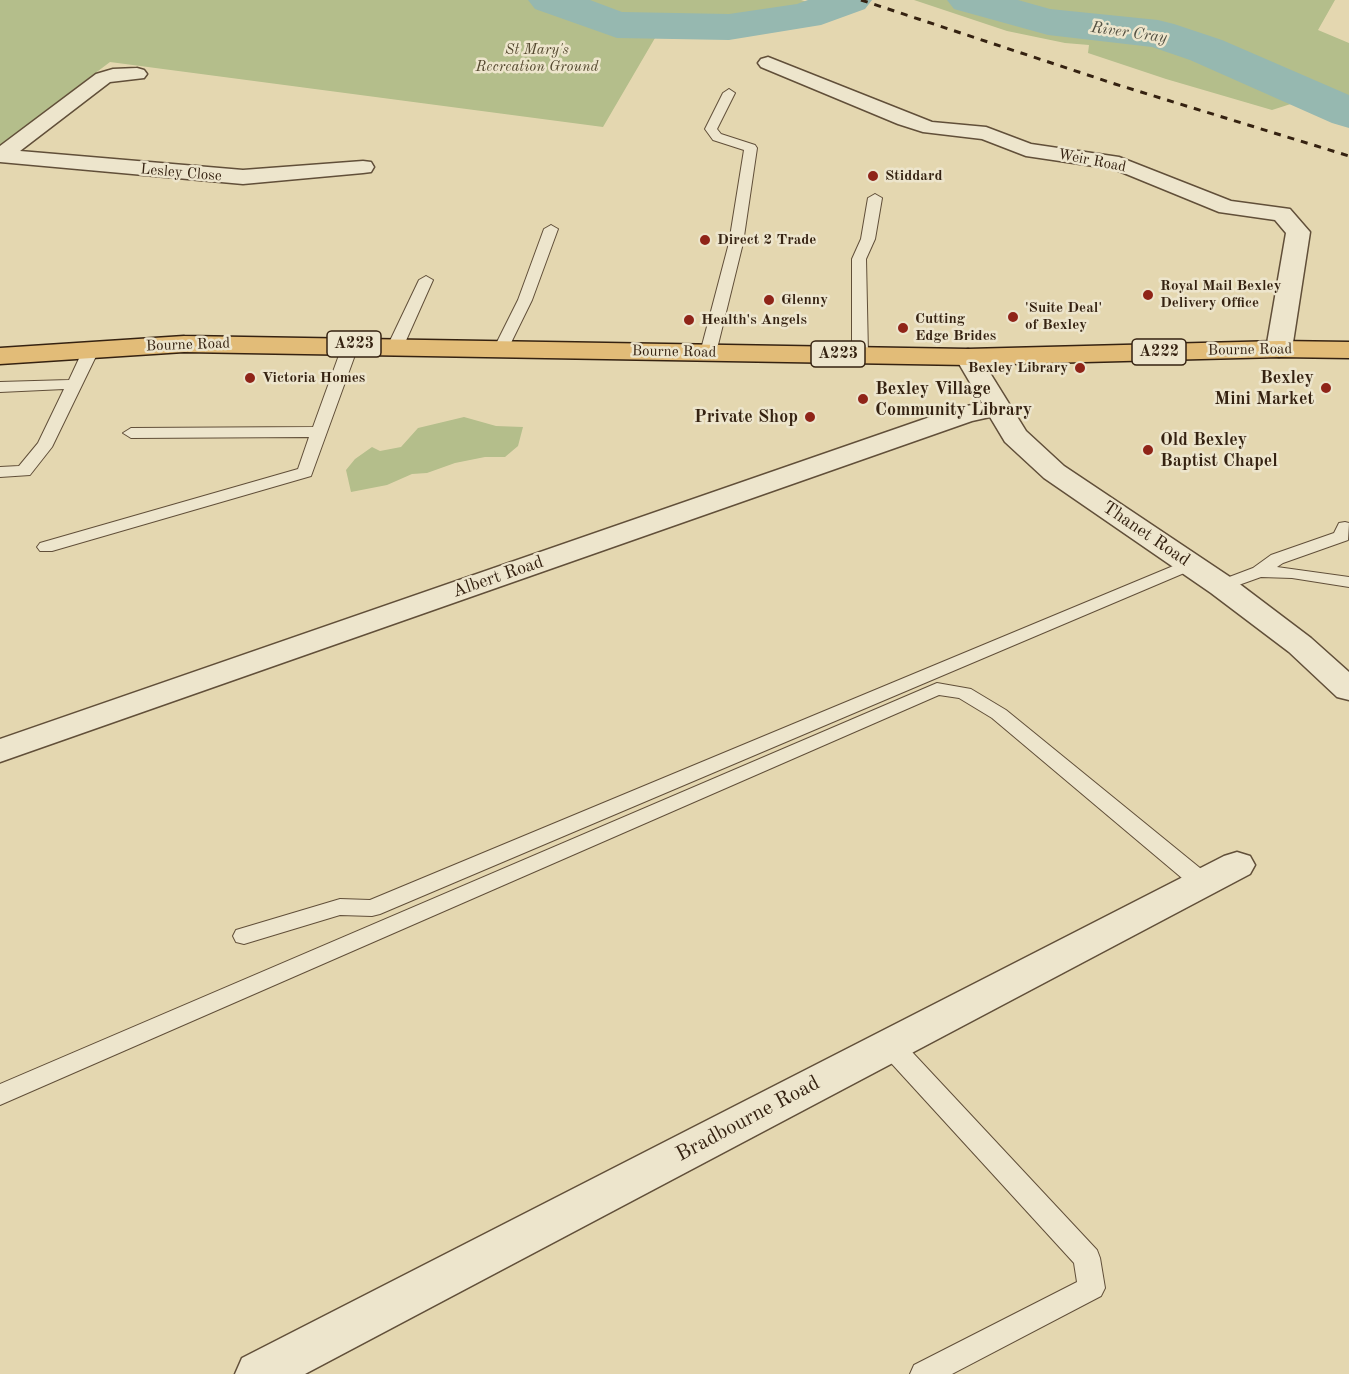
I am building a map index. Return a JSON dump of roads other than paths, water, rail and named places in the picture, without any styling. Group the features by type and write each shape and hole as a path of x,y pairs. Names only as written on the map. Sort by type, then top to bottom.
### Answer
{"main road":[{"name":"Bourne Road","path":"0,356 184,344 351,344 968,357 1279,349 1349,350"}],"street":[{"name":"Weir Road","path":"768,63 905,120 930,128 986,133 1026,150 1119,163 1227,207 1282,214 1298,232 1279,349"},
{"name":"Lesley Close","path":"0,156 103,78 113,75 137,74"},
{"name":"Lesley Close","path":"0,156 216,177 276,176 363,167"},
{"name":"Thanet Road","path":"968,357 1016,436 1054,472 1221,586 1300,645 1349,690"},
{"name":"Albert Road","path":"0,751 966,414 998,408"},
{"name":"Bradbourne Road","path":"259,1374 1220,874"}],"lane":[{"path":"708,353 736,243 751,148 717,137 711,129 729,93"},
{"path":"860,354 859,259 868,239 876,198"},
{"path":"502,348 525,300 551,229"},
{"path":"396,345 426,280"},
{"path":"46,547 305,472 351,344"},
{"path":"0,472 24,471 46,444 91,350"},
{"path":"0,387 75,384"},
{"path":"131,433 319,432"},
{"path":"1221,586 1259,572 1277,560 1342,536 1345,527"},
{"path":"244,936 340,907 372,908 1190,564"},
{"path":"1259,572 1292,573 1349,582"},
{"path":"0,1095 937,689 964,693 999,714 1220,874"},
{"path":"890,1045 1087,1258 1091,1288 924,1374"}],"waterway":[{"name":"River Cray","path":"550,0 617,25 729,27 805,16 850,0"},
{"name":"River Cray","path":"969,0 1048,22 1158,34 1206,50 1349,113"}],"railway":[{"path":"861,0 1115,84 1349,156"}],"place":[{"name":"Stiddard","path":"873,176"},
{"name":"Direct 2 Trade","path":"705,240"},
{"name":"Royal Mail Bexley Delivery Office","path":"1148,295"},
{"name":"Glenny","path":"769,300"},
{"name":"'Suite Deal' of Bexley","path":"1013,317"},
{"name":"Health's Angels","path":"689,320"},
{"name":"Cutting Edge Brides","path":"903,328"},
{"name":"Bexley Library","path":"1080,368"},
{"name":"Victoria Homes","path":"250,378"},
{"name":"Bexley Mini Market","path":"1326,388"},
{"name":"Bexley Village Community Library","path":"863,399"},
{"name":"Private Shop","path":"810,417"},
{"name":"Old Bexley Baptist Chapel","path":"1148,450"}],"park label":[{"name":"St Mary's Recreation Ground","path":"537,58"}]}
